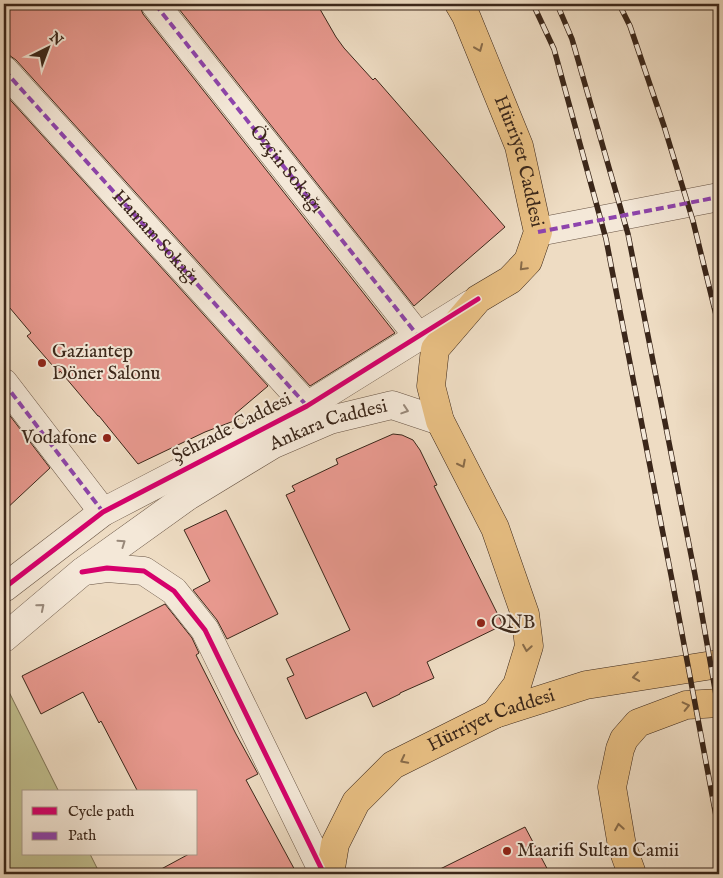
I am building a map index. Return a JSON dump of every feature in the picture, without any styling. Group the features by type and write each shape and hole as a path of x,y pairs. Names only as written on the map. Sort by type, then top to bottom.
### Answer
{"main road":[{"name":"Hürriyet Caddesi","path":"459,4 466,16 519,146 538,232 528,261 510,280 478,300"},
{"path":"478,300 435,348 431,386 440,421 495,528 525,614 529,646 517,685 494,714"},
{"name":"Hürriyet Caddesi","path":"330,874 335,844 356,802 393,765 494,714 586,685 719,664"},
{"path":"632,874 622,846 612,787 620,749 624,740 638,723 686,705 719,703"}],"street":[{"name":"Özçin Sokağı","path":"155,4 418,336"},
{"name":"Hamam Sokağı","path":"4,70 307,406"},
{"path":"538,232 719,197"},
{"name":"Şehzade Caddesi","path":"4,588 103,512 307,406 478,300"},
{"path":"4,383 103,512"},
{"name":"Ankara Caddesi","path":"82,572 188,496 272,445 330,420 392,405 440,421"},
{"path":"4,638 82,572 107,568 144,571 174,590 204,630 324,874"}],"shaded area":[{"path":"4,682 58,790 22,790 22,856 91,856 100,874 4,874"}],"building":[{"path":"16,4 140,4 143,14 395,333 310,386 16,60 9,55 4,55 4,15"},
{"path":"175,4 317,4 344,48 373,80 375,78 505,227 414,306"},
{"path":"4,93 268,386 235,414 239,419 205,432 138,464 60,371 59,373 27,336 31,333 4,301"},
{"path":"4,408 50,468 4,511"},
{"path":"393,434 402,435 413,440 420,450 437,485 434,486 503,625 427,662 434,678 373,707 366,692 306,719 287,678 294,675 286,659 350,630 286,495 295,491 292,486 338,464 336,459"},
{"path":"226,510 278,614 227,639 217,620 193,590 210,581 184,530"},
{"path":"165,604 192,638 199,653 196,655 258,774 246,780 297,874 152,874 185,856 198,856 198,790 137,790 101,721 99,723 83,692 41,714 22,676"},
{"name":"Maarifi Sultan Camii","path":"525,827 550,874 430,874"}],"railway":[{"path":"533,4 554,49 606,239 719,832"},
{"path":"557,4 572,39 628,234 695,575 719,712"},
{"path":"619,4 630,26 664,126 693,221 719,327"}],"marked path":[{"path":"155,4 418,336"},
{"path":"4,70 307,406"},
{"path":"538,232 719,197"},
{"path":"4,383 103,512"}],"cycle path":[{"path":"4,588 103,512 307,406 478,299"},
{"path":"82,572 107,568 144,571 174,591 205,630 324,874"}],"place":[{"name":"Gaziantep Döner Salonu","path":"42,363"},
{"name":"Vodafone","path":"107,438"},
{"name":"QNB","path":"481,623"},
{"name":"Maarifi Sultan Camii","path":"507,851"}]}
